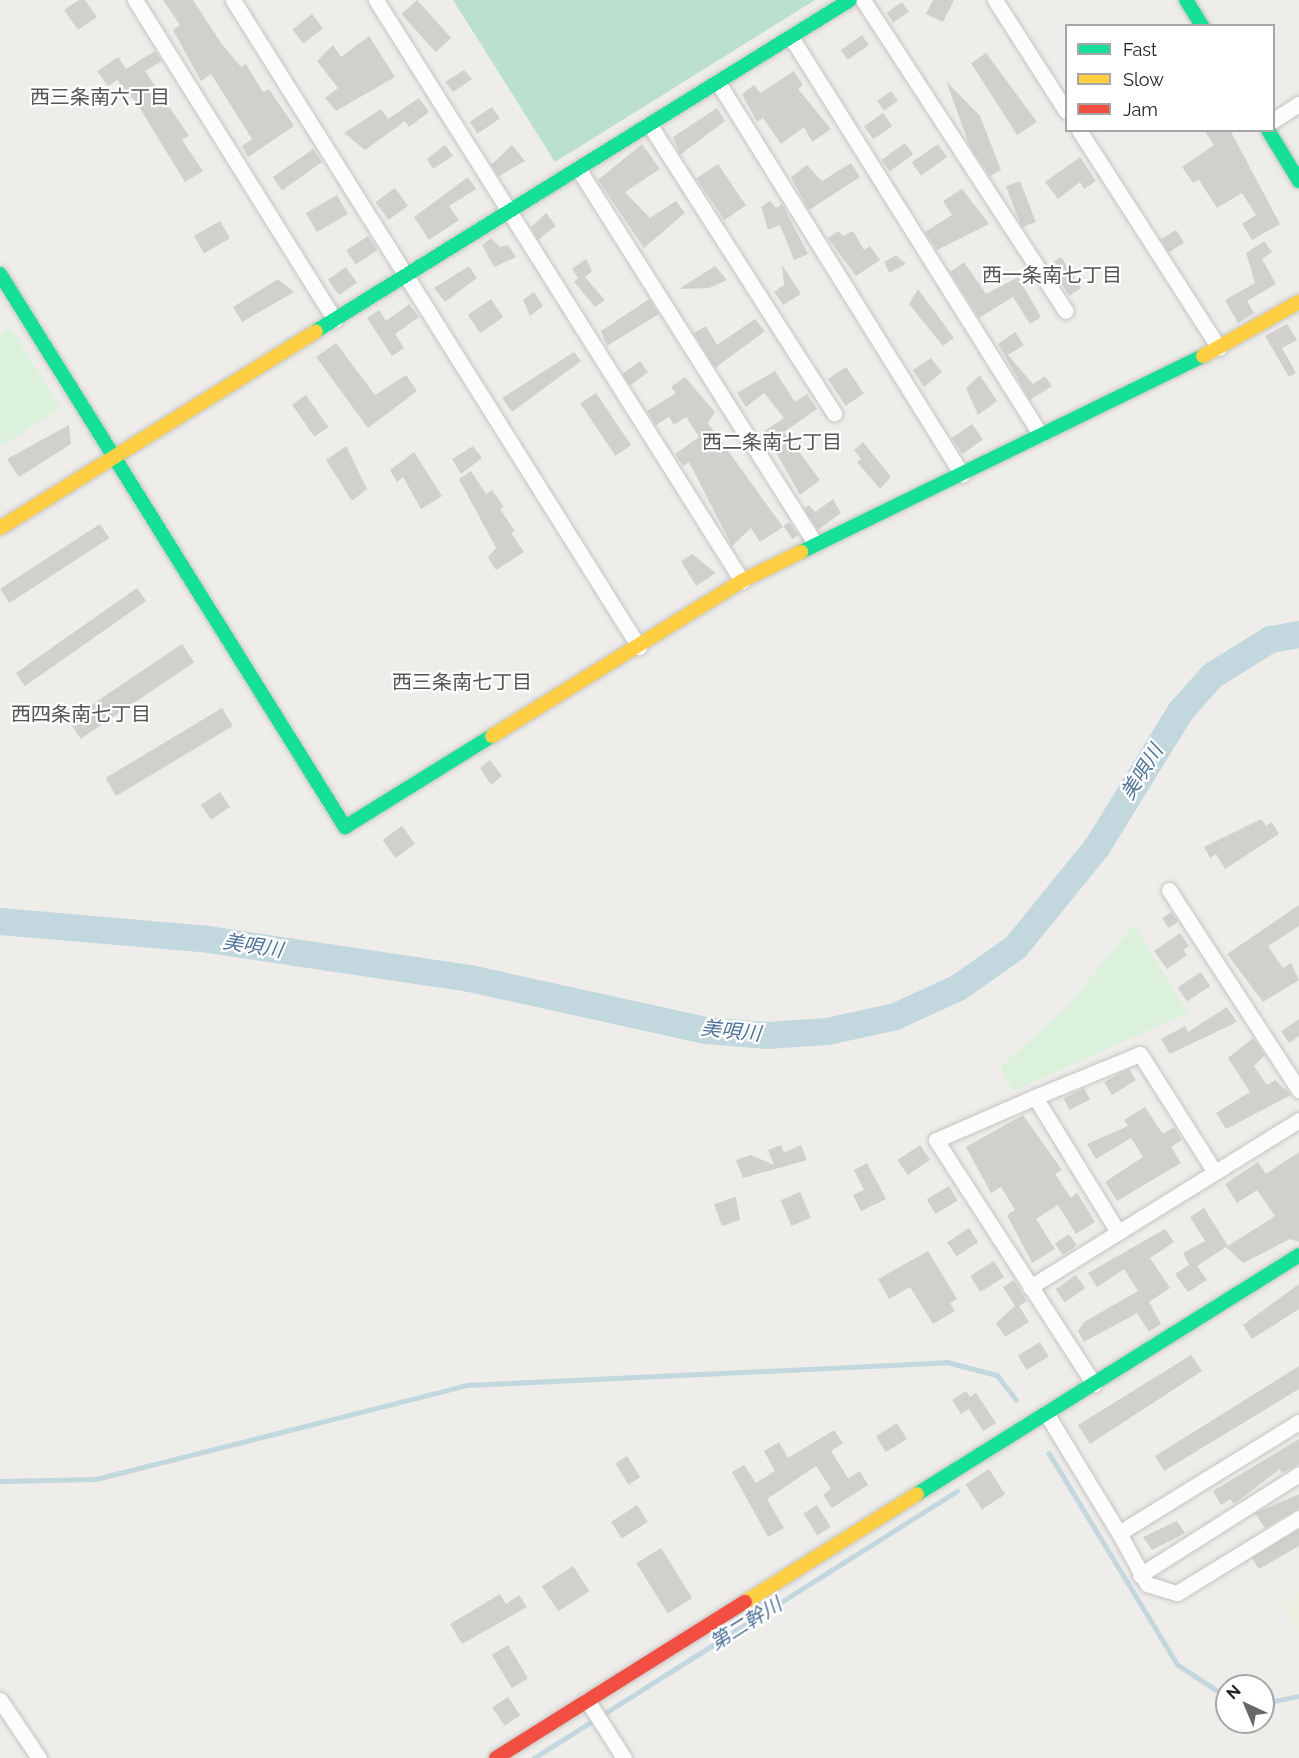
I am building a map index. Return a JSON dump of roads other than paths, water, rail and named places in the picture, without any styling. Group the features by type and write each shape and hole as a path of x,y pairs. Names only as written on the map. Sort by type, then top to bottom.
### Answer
{"main road":[{"path":"0,528 407,273 651,127 850,0"},
{"path":"1186,0 1201,24"},
{"path":"1269,132 1299,181"},
{"path":"0,274 345,827 639,647 742,581 1219,348 1299,302"},
{"path":"496,1758 1299,1255"}],"street":[{"path":"135,0 334,320"},
{"path":"233,0 407,273 639,647"},
{"path":"376,0 742,581"},
{"path":"862,0 1066,311"},
{"path":"995,0 1065,109"},
{"path":"791,37 1040,434"},
{"path":"719,84 962,475"},
{"path":"1275,119 1299,104"},
{"path":"651,127 834,413"},
{"path":"1080,132 1219,348"},
{"path":"579,170 815,544"},
{"path":"1168,890 1299,1090"},
{"path":"1094,1384 936,1140 1140,1054 1215,1173"},
{"path":"1035,1097 1118,1232"},
{"path":"1030,1287 1299,1120"},
{"path":"1046,1413 1119,1533 1140,1575 1161,1592 1177,1593 1299,1518"},
{"path":"1119,1533 1299,1422"},
{"path":"1140,1575 1299,1473"},
{"path":"0,1700 39,1758"},
{"path":"587,1701 624,1758"}],"waterway":[{"name":"美唄川","path":"0,921 208,939 469,978 705,1030 767,1035 827,1031 895,1016 958,987 1015,947 1097,846 1180,711 1212,675 1270,639 1299,634"},
{"path":"0,1481 96,1479 468,1385 947,1362 997,1375 1016,1399"},
{"path":"1049,1453 1178,1665 1215,1689"},
{"name":"第二幹川","path":"534,1758 957,1491"},
{"path":"1275,1701 1299,1696"}],"district":[{"name":"西三条南六丁目","path":"100,97"},
{"name":"西一条南七丁目","path":"1052,275"},
{"name":"西二条南七丁目","path":"772,442"},
{"name":"西三条南七丁目","path":"462,682"},
{"name":"西四条南七丁目","path":"81,714"}]}
